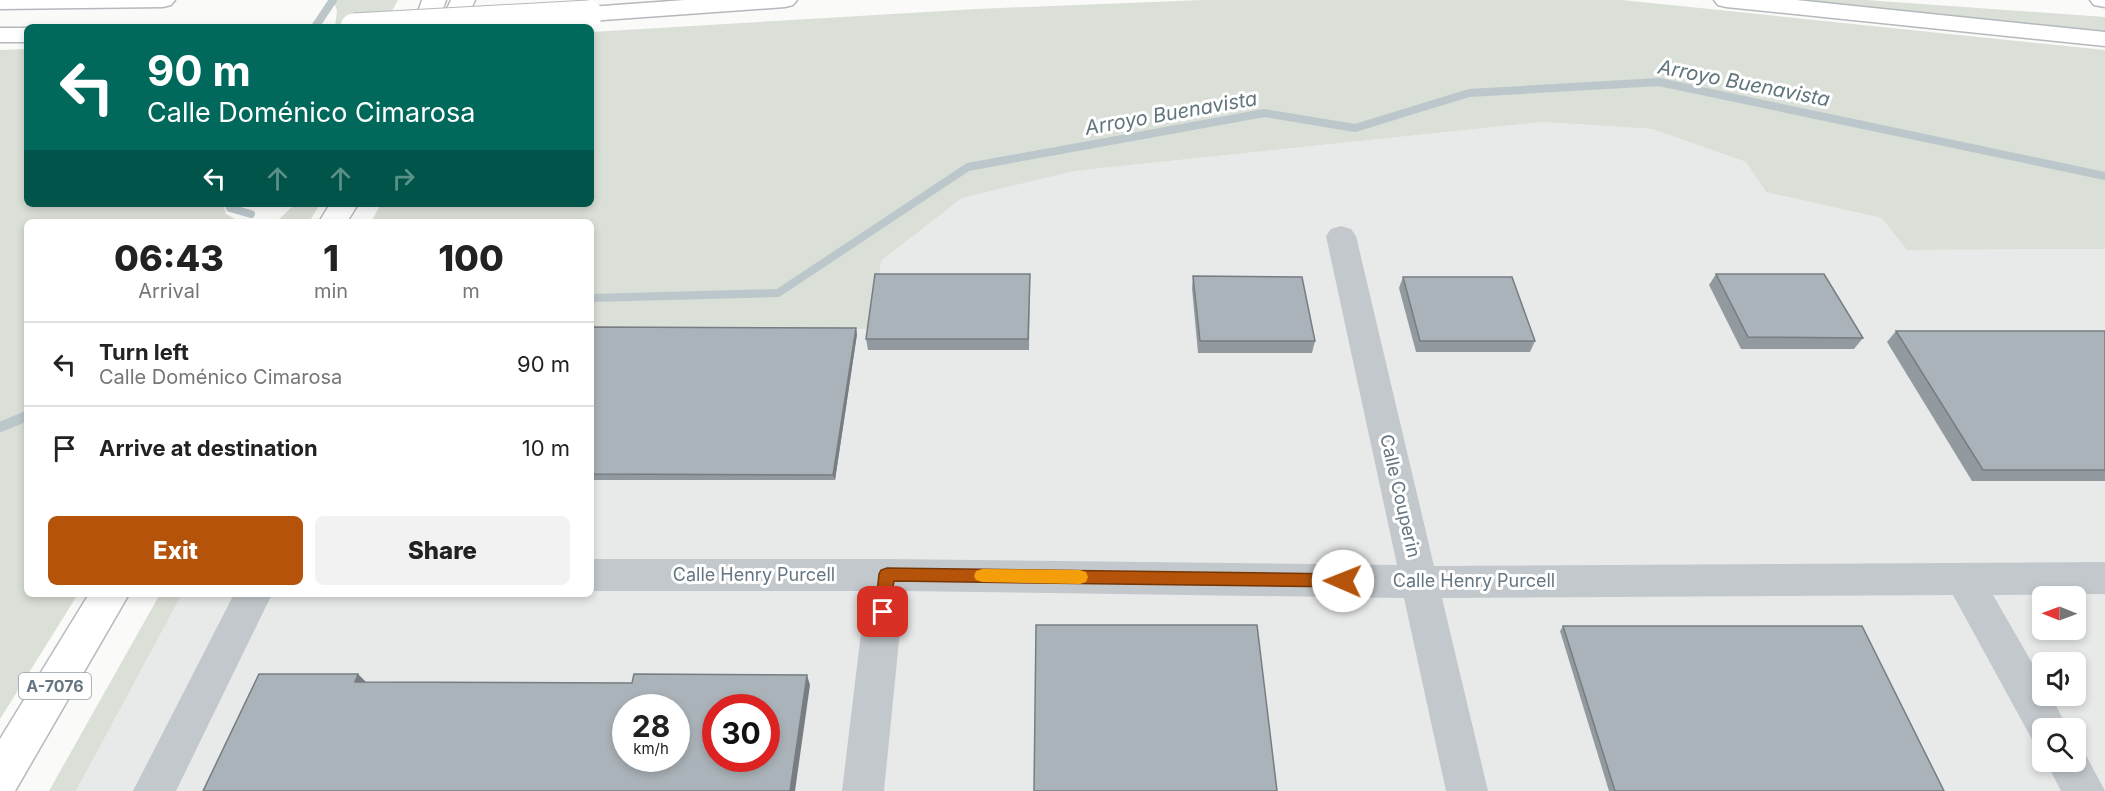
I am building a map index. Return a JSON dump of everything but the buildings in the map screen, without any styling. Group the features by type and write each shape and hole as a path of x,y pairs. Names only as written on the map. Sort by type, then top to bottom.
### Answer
{"main road":[{"path":"0,2 163,0"},
{"path":"426,24 434,0"},
{"path":"453,24 463,0"},
{"path":"408,24 785,0"},
{"path":"1726,0 2105,39"},
{"path":"0,35 24,35"},
{"name":"A-7076","path":"0,777 108,597"}],"street":[{"name":"Calle Couperin","path":"1341,236 1467,791"},
{"name":"Calle Henry Purcell","path":"594,575 887,574 1420,582 2105,578"},
{"path":"863,791 887,574"},
{"path":"1963,578 2042,718"},
{"path":"154,791 251,597"},
{"path":"2073,772 2084,791"}],"shaded area":[{"path":"333,0 398,0 385,24 335,24 337,10"},
{"path":"1202,0 1622,0 2105,50 2105,249 1907,250 1882,218 1766,192 1746,162 1652,129 1542,122 1074,171 962,198 881,261 871,329 594,329 594,219 373,219 379,207 594,207 594,32 977,9"},
{"path":"1789,0 1866,0 2105,17 2105,35"},
{"path":"24,49 24,207 224,207 226,214 235,219 24,219 24,597 76,597 0,719 0,50"},
{"path":"1542,122 1652,129 1746,162 1766,192 1883,218 1907,250 2105,249 2105,791 76,791 180,597 594,597 594,284 881,261 962,198 1073,171"},
{"path":"292,207 318,207 311,219 279,219"},
{"path":"158,597 180,597 76,791 49,791"}],"waterway":[{"path":"317,24 333,0"},
{"name":"Arroyo Buenavista","path":"594,298 778,293 968,167 1264,113 1355,128 1469,93 1659,82 2105,176"},
{"path":"230,207 251,214"},
{"name":"Arroyo Buenavista","path":"0,427 24,417"}],"slow traffic":[{"path":"982,576 1080,577"}],"route":[{"path":"883,612 887,574 1343,581"}]}
